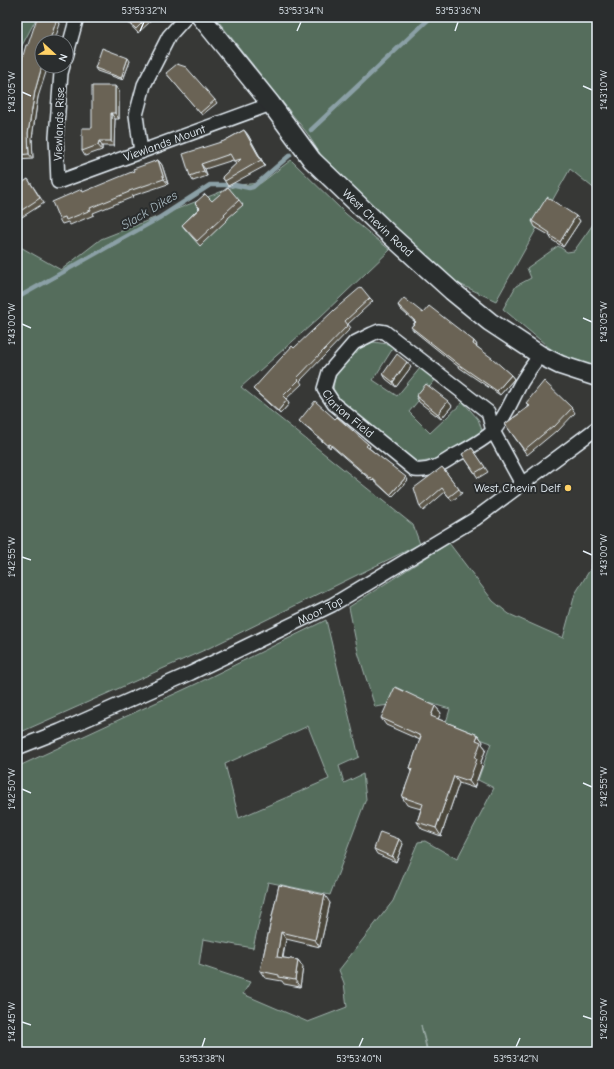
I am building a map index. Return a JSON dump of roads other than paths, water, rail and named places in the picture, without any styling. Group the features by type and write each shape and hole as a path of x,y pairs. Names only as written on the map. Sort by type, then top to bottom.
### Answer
{"street":[{"path":"72,34 77,17"},
{"path":"141,152 136,115 144,85 169,36 186,17"},
{"name":"West Chevin Road","path":"202,17 271,104 312,160 390,235 452,291 490,322 540,355 560,365 597,377"},
{"name":"Viewlands Rise","path":"58,182 56,137 61,74"},
{"name":"Viewlands Mount","path":"58,182 271,104"},
{"name":"Clarion Field","path":"493,431 488,412 385,332 379,331 354,342 329,372 324,390 334,404 415,470 422,471 438,466 475,444 493,431 511,406 521,384 540,355"},
{"name":"Moor Top","path":"17,748 60,731 192,673 332,604 475,519 597,428"},
{"path":"493,431 522,484"}],"waterway":[{"path":"311,130 431,17"},
{"name":"Slack Dikes","path":"17,298 159,218 210,185 253,187 290,155"}],"place":[{"name":"West Chevin Delf","path":"568,488"}]}
